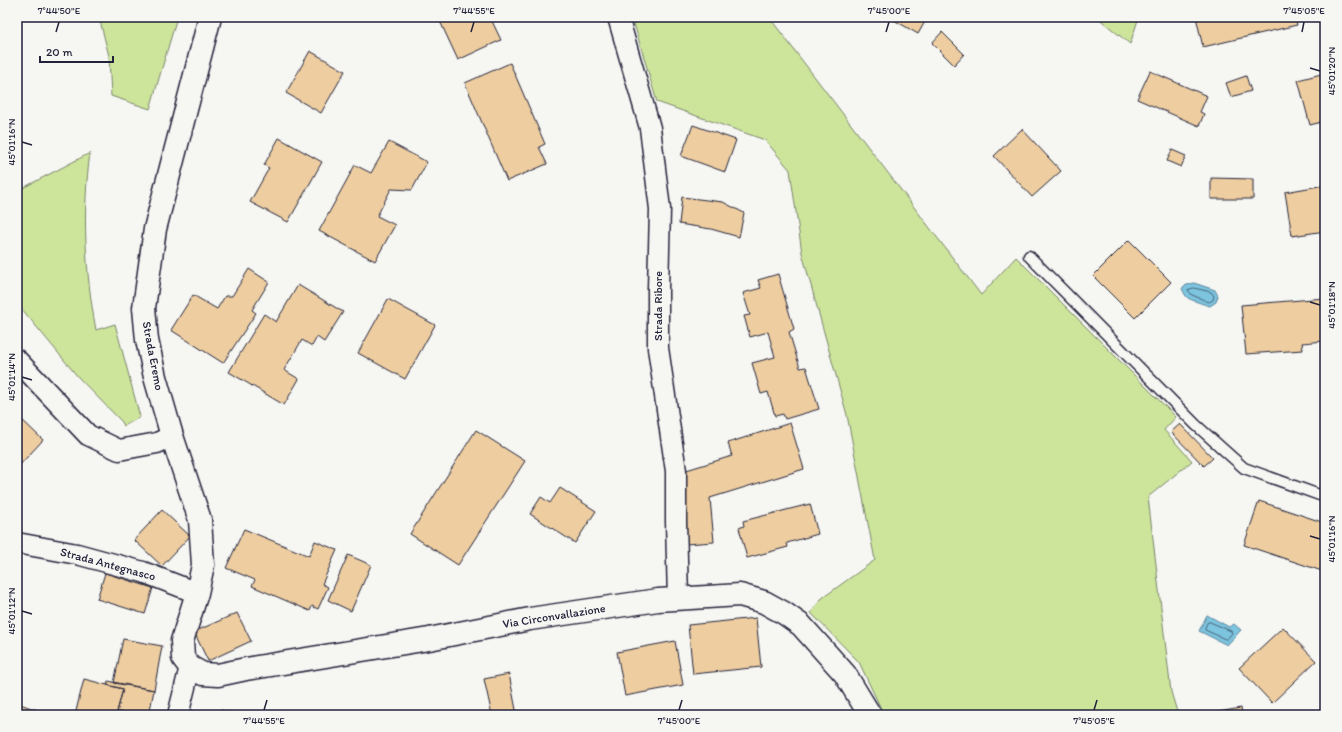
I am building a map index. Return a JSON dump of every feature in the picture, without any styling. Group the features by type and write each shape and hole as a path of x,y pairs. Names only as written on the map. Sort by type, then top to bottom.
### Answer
{"main road":[{"name":"Strada Eremo","path":"190,667 183,658 182,641 197,592 203,565 200,520 172,436 155,377 147,340 144,308 155,229 210,17"},
{"name":"Via Circonvallazione","path":"190,667 203,674 218,675 428,639 530,619 658,600 740,595 764,602 784,613 801,625 844,674 870,715"}],"street":[{"name":"Strada Ribore","path":"618,17 650,128 660,209 658,348 676,471 678,599"},
{"path":"17,360 88,435 119,450 157,443 172,436"},
{"name":"Strada Antegnasco","path":"17,543 77,554 143,572 197,592"},
{"path":"178,715 190,667"}],"lane":[{"path":"1029,256 1196,425 1244,468 1325,497"}],"green space":[{"path":"99,17 177,17 150,109 111,96 109,56"},
{"path":"632,17 769,17 981,295 1016,257 1176,417 1164,430 1192,461 1148,497 1171,692 1178,715 884,715 859,662 811,613 821,599 875,560 847,415 802,253 790,170 765,140 657,102"},
{"path":"1097,17 1139,17 1130,44"},
{"path":"90,153 85,219 89,286 96,330 115,324 140,417 124,426 122,422 78,377 17,303 17,191"}],"water":[{"path":"1194,283 1215,290 1218,296 1216,302 1210,306 1187,297 1182,289 1184,286"},
{"path":"1207,615 1229,627 1234,624 1241,630 1227,645 1199,631"}],"building":[{"path":"438,17 490,17 501,40 458,60"},
{"path":"889,17 925,17 927,18 918,34"},
{"path":"1196,17 1295,17 1297,25 1203,47"},
{"path":"942,32 964,54 954,65 932,43"},
{"path":"310,51 345,71 321,113 286,93"},
{"path":"510,63 545,144 539,147 547,164 507,181 465,83"},
{"path":"1150,71 1207,96 1200,112 1204,114 1199,126 1137,99"},
{"path":"1325,73 1325,121 1310,125 1298,80"},
{"path":"1246,76 1251,91 1231,97 1226,83"},
{"path":"693,125 736,140 725,172 681,156"},
{"path":"1022,129 1061,171 1032,197 994,156"},
{"path":"279,138 322,162 288,222 250,202 269,168 264,165"},
{"path":"389,142 427,162 412,190 391,189 377,216 395,225 375,261 319,231 355,165 371,173"},
{"path":"1172,150 1186,156 1181,167 1167,161"},
{"path":"1211,178 1253,179 1253,199 1211,199"},
{"path":"1325,185 1325,231 1292,236 1285,192"},
{"path":"682,197 723,202 744,213 739,237 711,229 679,224"},
{"path":"1129,240 1171,282 1135,318 1093,276"},
{"path":"249,269 269,282 252,310 256,313 223,363 171,330 193,295 217,309 225,296 232,296"},
{"path":"778,274 794,329 789,332 800,368 806,367 819,409 785,419 783,414 775,416 768,392 761,394 752,363 775,357 768,332 750,337 744,316 750,315 743,293 761,288 758,280"},
{"path":"298,285 343,312 324,342 317,337 312,346 302,340 284,370 299,379 284,405 229,372 264,314 276,322"},
{"path":"1325,298 1325,341 1302,343 1303,350 1246,354 1241,305"},
{"path":"388,299 435,325 405,379 358,353"},
{"path":"17,415 43,440 17,468"},
{"path":"790,423 804,469 710,498 714,542 686,544 680,472 732,456 728,443"},
{"path":"1180,424 1213,458 1204,466 1171,432"},
{"path":"476,430 525,461 458,565 410,534"},
{"path":"560,488 596,511 575,543 530,514 541,497 550,503"},
{"path":"1259,501 1325,523 1325,572 1244,545"},
{"path":"810,504 818,534 787,543 788,547 747,558 739,528 744,526 743,521"},
{"path":"162,510 190,536 162,566 134,540"},
{"path":"244,529 309,556 315,541 337,550 322,584 328,587 318,609 312,606 310,611 252,586 255,580 226,568"},
{"path":"348,555 371,565 351,611 328,600"},
{"path":"105,573 153,588 145,614 97,599"},
{"path":"237,613 251,641 208,661 194,632"},
{"path":"756,618 761,667 693,674 688,625"},
{"path":"1283,627 1316,661 1272,703 1239,668"},
{"path":"123,639 162,646 154,690 114,683"},
{"path":"675,641 683,685 625,696 617,652"},
{"path":"509,674 517,715 492,715 484,679"},
{"path":"84,679 123,689 117,712 141,715 75,715"},
{"path":"108,681 154,690 149,715 117,712 123,689 107,685"},
{"path":"17,703 40,711 38,715 17,715"},
{"path":"1241,708 1242,715 1201,715"},
{"path":"221,710 238,715 220,715"}]}
